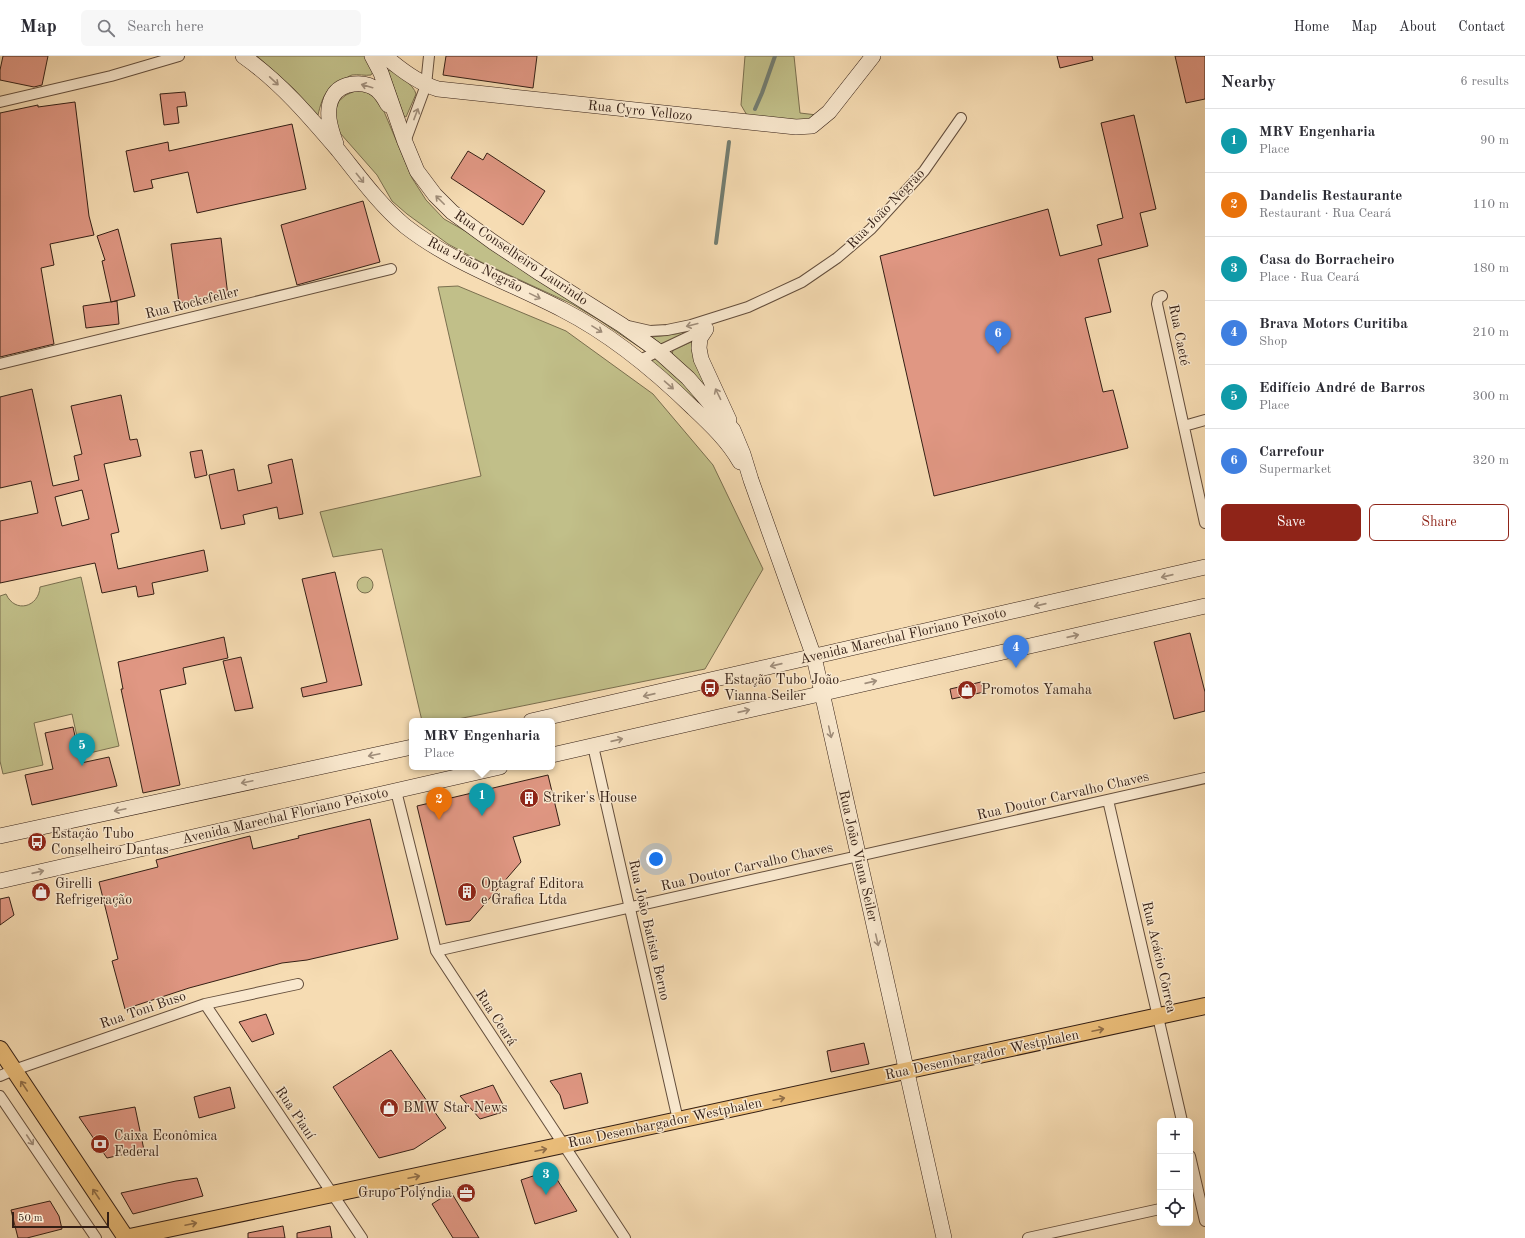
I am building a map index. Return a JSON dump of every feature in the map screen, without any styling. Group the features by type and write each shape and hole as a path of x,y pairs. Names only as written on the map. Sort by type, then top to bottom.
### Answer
{"main road":[{"name":"Rua Desembargador Westphalen","path":"125,1238 1205,1006"},
{"path":"0,1049 7,1073 125,1238"}],"street":[{"path":"0,102 111,76 179,56"},
{"name":"Rua João Negrão","path":"244,56 261,69 292,98 384,206 405,225 431,245 564,310 598,330 640,360 706,329 730,314"},
{"name":"Rua Conselheiro Laurindo","path":"372,56 381,73 404,142 417,171 435,195 452,212 541,274 622,325 658,351"},
{"name":"Rua Cyro Vellozo","path":"385,56 408,74 426,85 438,89 796,127 812,126 829,112 873,56"},
{"path":"404,142 426,85 429,56"},
{"path":"337,150 329,118 329,108 333,96 341,88 354,84 366,84 376,89 382,96 399,125"},
{"name":"Rua João Negrão","path":"622,325 650,331 667,330 730,314 802,282 837,258 871,229 924,171 961,118"},
{"name":"Rua Rockefeller","path":"0,364 391,270"},
{"name":"Rua Caeté","path":"1162,296 1158,298 1157,304 1205,523"},
{"path":"706,329 700,338 699,348 701,359 720,398 733,430"},
{"name":"Rua João Viana Seiler","path":"658,351 688,378 733,430 743,454 750,480 814,657 944,1238"},
{"name":"Rua João Viana Seiler","path":"640,360 671,386 717,431 736,455 750,480"},
{"path":"1184,426 1205,420"},
{"name":"Avenida Marechal Floriano Peixoto","path":"544,718 1205,567"},
{"path":"555,754 1205,606"},
{"name":"Rua João Batista Berno","path":"593,746 678,1120"},
{"path":"0,836 409,748"},
{"name":"Avenida Marechal Floriano Peixoto","path":"0,881 487,770"},
{"name":"Rua Doutor Carvalho Chaves","path":"436,951 1205,778"},
{"name":"Rua Ceará","path":"396,791 436,951 624,1238"},
{"name":"Rua Acácio Côrrea","path":"1108,800 1181,1118"},
{"name":"Rua Toni Buso","path":"7,1073 205,1004 298,984"},
{"name":"Rua Piauí","path":"205,1004 362,1238"},
{"path":"0,1096 96,1238"},
{"path":"1193,1172 1198,1200 1205,1221"},
{"path":"1028,1238 1157,1210"}],"shaded area":[{"path":"257,56 364,56 371,65 373,72 371,75 352,75 333,85 323,98 318,115 294,89"},
{"path":"745,56 794,56 800,113 817,115 810,121 748,117 741,105"},
{"path":"389,70 401,77 415,91 416,94 406,117 404,116 388,71"},
{"path":"355,91 369,94 380,102 412,178 426,200 444,219 474,236 600,317 645,351 572,304 481,262 448,244 392,201 377,175 340,133 335,118 336,109 339,101 346,95"},
{"path":"458,286 566,331 653,394 713,465 763,569 705,669 463,718 421,718 382,549 333,557 320,512 481,476 438,287"},
{"path":"691,330 692,332 661,344 652,337 676,334"},
{"path":"691,342 716,399 672,355 673,350"},
{"path":"656,358 688,387 701,406 651,361"},
{"path":"81,577 119,746 81,755 72,714 34,723 43,765 3,774 0,761 0,596 6,594 15,604 26,606 36,599 39,594 40,587"},
{"path":"365,577 371,579 373,585 371,591 365,593 359,591 357,585 359,579"}],"building":[{"path":"3,56 48,56 42,85 34,87 0,80 0,70"},
{"path":"446,56 537,56 533,88 443,75"},
{"path":"1057,56 1092,56 1093,60 1060,68"},
{"path":"1175,56 1205,56 1205,99 1186,103"},
{"path":"185,92 187,106 177,107 179,123 164,125 160,94"},
{"path":"75,102 89,216 94,235 50,244 54,265 41,268 54,344 0,357 0,113 38,105 38,107"},
{"path":"1134,115 1156,209 1140,213 1148,246 1098,259 1111,312 1085,318 1103,392 1113,390 1128,448 934,496 880,256 1048,209 1060,256 1102,245 1097,225 1123,218 1101,123"},
{"path":"292,124 306,189 197,213 188,172 151,180 153,188 134,192 126,151 168,142 169,151"},
{"path":"468,151 483,160 487,153 545,191 523,225 451,178"},
{"path":"363,201 380,262 297,285 281,225"},
{"path":"118,229 135,296 111,302 102,261 105,260 97,236"},
{"path":"221,238 228,296 179,303 171,244"},
{"path":"117,301 119,324 86,328 83,306"},
{"path":"32,389 53,486 79,480 74,456 82,454 71,406 121,395 130,440 137,439 141,456 104,464 119,532 111,534 118,569 204,550 208,571 152,583 154,594 138,597 136,586 102,593 95,563 0,583 0,521 38,513 31,481 0,488 0,397","holes":["82,490 89,519 62,526 55,497"]},
{"path":"202,450 207,475 195,478 190,452"},
{"path":"292,459 303,514 279,519 277,507 243,515 245,524 221,529 209,475 234,469 238,491 272,483 268,465"},
{"path":"335,572 362,685 303,697 301,688 327,682 302,579"},
{"path":"1190,633 1205,692 1205,711 1174,719 1154,642"},
{"path":"224,637 228,658 183,668 186,684 160,690 180,785 143,793 121,689 123,689 118,662"},
{"path":"241,657 253,708 235,711 223,661"},
{"name":"Promotos Yamaha","path":"981,682 984,692 952,699 950,689"},
{"path":"73,727 81,763 109,757 117,786 32,805 25,775 53,769 45,733"},
{"path":"548,775 560,825 513,837 521,862 470,921 446,925 417,806"},
{"path":"370,819 398,939 307,960 282,963 189,988 125,1009 112,961 118,959 99,882 158,867 156,860 250,836 253,849 299,838 298,836"},
{"path":"9,897 14,915 0,925 0,899"},
{"path":"266,1014 274,1034 252,1042 239,1022"},
{"path":"864,1043 869,1064 831,1072 827,1051"},
{"name":"BMW Star News","path":"391,1050 446,1128 414,1149 379,1158 333,1087"},
{"path":"581,1073 588,1103 564,1109 560,1095 550,1081"},
{"path":"493,1085 506,1111 480,1119 460,1096"},
{"path":"230,1087 235,1108 199,1118 194,1097"},
{"path":"135,1107 144,1150 107,1158 79,1117"},
{"path":"551,1170 577,1211 535,1224 521,1180"},
{"path":"197,1178 203,1196 133,1214 121,1193 176,1181"},
{"path":"451,1192 479,1238 453,1238 432,1204"},
{"path":"50,1201 59,1216 62,1229 27,1238 18,1238 11,1210"},
{"path":"283,1226 285,1238 248,1238 248,1233"},
{"path":"330,1226 332,1238 297,1238 297,1233"}],"waterway":[{"path":"755,109 775,56"},
{"path":"716,243 729,142"}],"place":[{"name":"Carrefour","path":"998,354"},
{"name":"Brava Motors Curitiba","path":"1016,668"},
{"name":"Estação Tubo João Vianna Seiler","path":"710,688"},
{"name":"Promotos Yamaha","path":"967,690"},
{"name":"Edifício André de Barros","path":"82,766"},
{"name":"Striker's House","path":"529,798"},
{"name":"MRV Engenharia","path":"482,816"},
{"name":"Dandelis Restaurante","path":"439,820"},
{"name":"Estação Tubo Conselheiro Dantas","path":"37,842"},
{"name":"Girelli Refrigeração","path":"41,892"},
{"name":"Optagraf Editora e Grafica Ltda","path":"467,892"},
{"name":"BMW Star News","path":"389,1108"},
{"name":"Caixa Econômica Federal","path":"100,1144"},
{"name":"Grupo Polýndia","path":"466,1193"},
{"name":"Casa do Borracheiro","path":"546,1195"}]}
